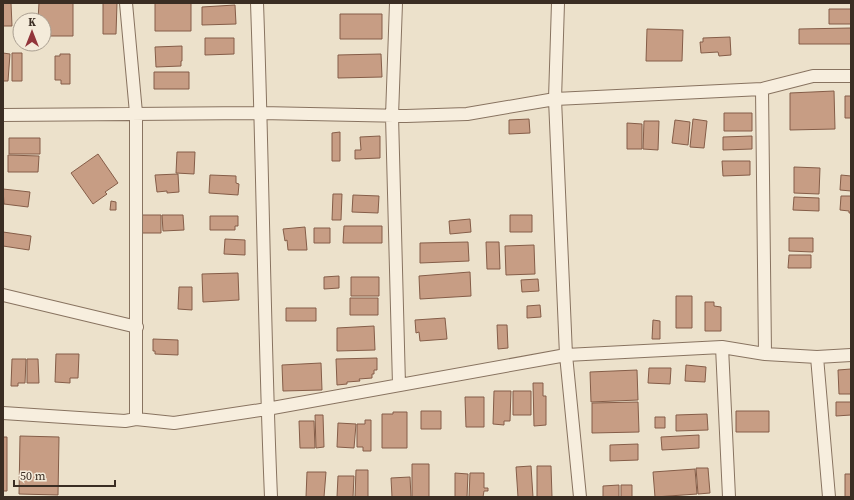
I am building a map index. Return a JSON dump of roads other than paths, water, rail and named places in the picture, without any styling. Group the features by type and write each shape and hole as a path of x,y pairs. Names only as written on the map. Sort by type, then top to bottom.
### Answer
{"street":[{"path":"126,3 136,114 136,419"},
{"path":"257,3 261,113 267,409 271,497"},
{"path":"396,3 392,116 399,385"},
{"path":"558,3 555,99 566,355 580,497"},
{"path":"3,115 261,113 392,116 467,114 555,99 762,90 813,76 851,76"},
{"path":"762,90 765,354"},
{"path":"3,295 137,327"},
{"path":"722,347 729,497"},
{"path":"3,413 125,421 136,419 174,423 267,409 566,355 722,347 765,354 817,357 851,354"},
{"path":"817,357 829,497"}]}
